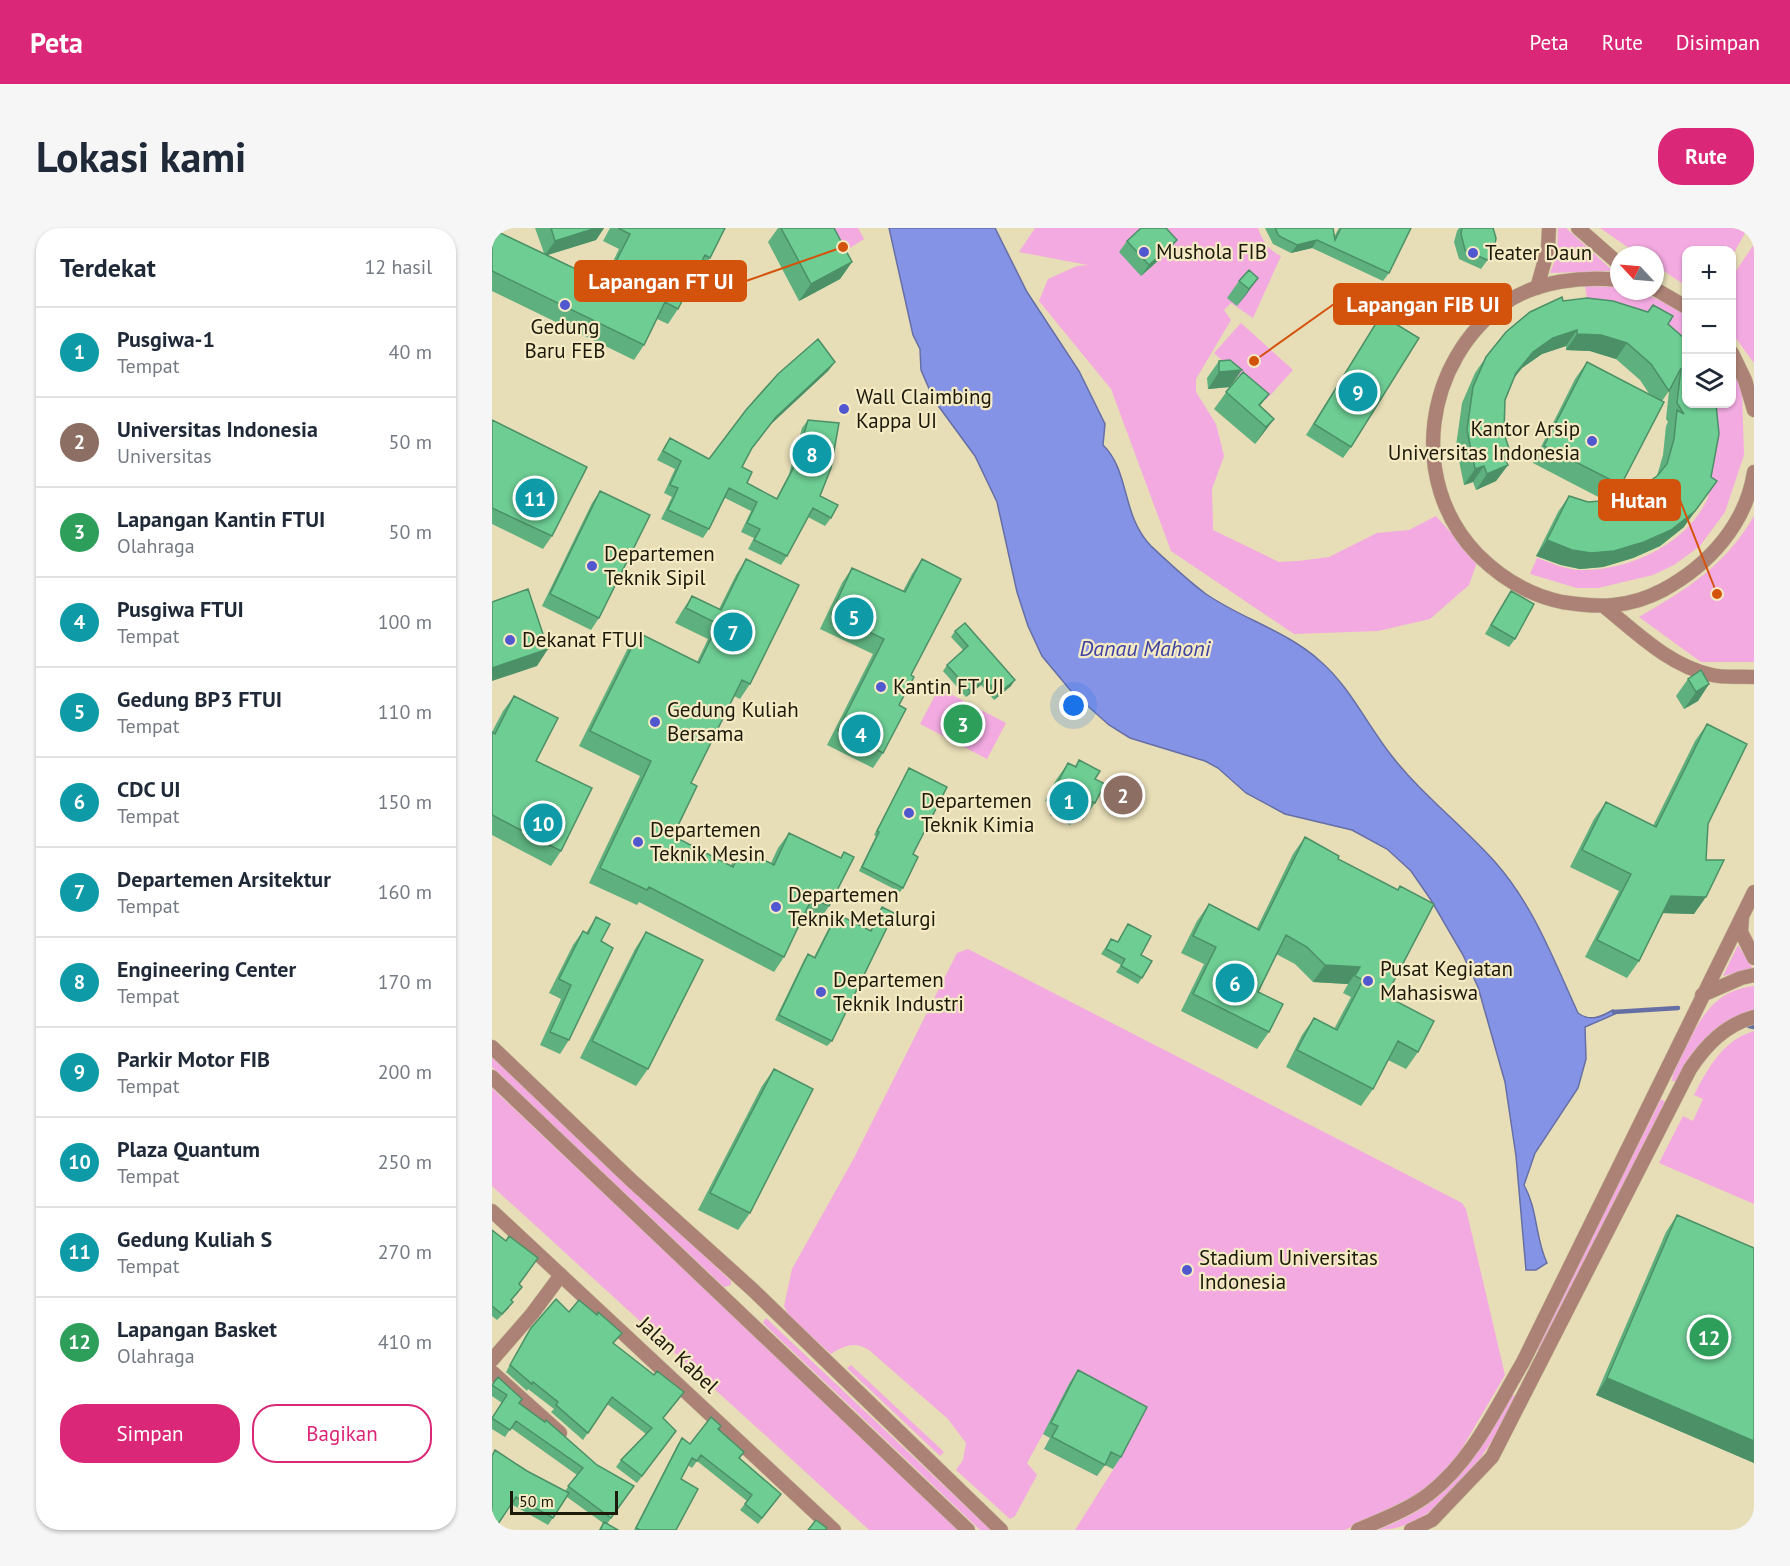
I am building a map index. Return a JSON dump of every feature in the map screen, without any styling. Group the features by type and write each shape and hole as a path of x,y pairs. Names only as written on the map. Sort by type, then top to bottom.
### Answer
{"street":[{"path":"1537,288 1548,249 1549,228"},
{"path":"1578,228 1610,256"},
{"path":"1610,280 1582,279 1537,288 1507,302 1460,350 1445,377 1436,406 1432,437 1433,467 1449,517 1467,544 1493,571 1519,587 1547,599 1606,608 1657,593 1700,566 1718,548 1733,527 1745,504 1754,472"},
{"path":"1664,294 1682,305"},
{"path":"1732,354 1745,380 1754,411"},
{"path":"1606,608 1661,653 1684,664 1712,675 1754,677"},
{"path":"1358,1530 1428,1494 1452,1472 1481,1436 1522,1362 1754,892"},
{"path":"1742,916 1741,932 1754,958"},
{"path":"1702,995 1741,978 1754,975"},
{"path":"1411,1530 1432,1520 1492,1457 1690,1070 1703,1050 1731,1026 1754,1017"},
{"path":"492,1047 631,1180 753,1290 1001,1530"},
{"path":"492,1077 968,1530"},
{"name":"Jalan Kabel","path":"492,1212 834,1530"},
{"path":"1585,1234 1596,1239 1601,1228 1609,1232"},
{"path":"492,1360 532,1314 561,1275"},
{"path":"734,1307 753,1290"},
{"path":"492,1372 569,1440"}],"shaded area":[{"path":"823,228 858,228 864,239 839,255"},
{"path":"1035,228 1146,228 1135,265 1145,273 1169,251 1147,228 1258,228 1266,245 1281,256 1253,318 1231,303 1224,310 1231,320 1196,379 1196,392 1216,424 1224,456 1212,489 1213,530 1279,562 1298,561 1329,557 1377,533 1409,530 1436,516 1477,562 1469,585 1430,619 1378,631 1294,634 1171,551 1111,389 1039,301 1048,279 1077,266 1088,265 1019,252"},
{"path":"1558,228 1566,228 1610,268 1610,271 1550,273 1557,255"},
{"path":"1600,228 1748,228 1736,249 1736,246 1682,246 1682,283 1664,271 1664,246 1626,246"},
{"path":"1754,244 1754,363 1736,338 1736,271"},
{"path":"1585,286 1610,287 1610,300 1659,300 1670,305 1682,312 1682,361 1589,311"},
{"path":"1241,323 1293,370 1266,400 1214,353"},
{"path":"1736,376 1742,391 1744,455 1725,512 1700,546 1674,565 1653,575 1598,588 1577,588 1530,574 1537,558 1575,570 1599,569 1636,560 1671,542 1698,516 1707,500 1710,482 1707,408 1736,408"},
{"path":"1754,516 1754,662 1701,662 1639,617 1704,575 1730,549"},
{"path":"939,688 1006,723 987,759 920,724"},
{"path":"1738,945 1753,969 1723,976"},
{"path":"968,949 1462,1203 1466,1209 1505,1375 1454,1462 1435,1481 1414,1496 1345,1530 1075,1530 1118,1462 1113,1469 1103,1464 1097,1476 1044,1449 1050,1438 1043,1434 1027,1463 1037,1475 1015,1516 1010,1519 956,1470 963,1460 966,1443 948,1419 869,1350 850,1345 831,1354 789,1316 784,1306 792,1269 854,1158 957,953"},
{"path":"1754,986 1754,1010 1719,1027 1678,1081 1672,1081 1673,1074 1694,1030 1712,1006 1723,996"},
{"path":"1754,1031 1754,1204 1659,1163 1683,1116 1693,1121 1703,1099 1694,1095 1711,1065 1725,1048 1743,1035"},
{"path":"492,1057 731,1281 731,1285 724,1287 492,1067"},
{"path":"492,1088 960,1530 869,1530 492,1186"},
{"path":"1661,1099 1667,1103 1540,1353 1536,1348"},
{"path":"766,1318 991,1530 980,1530 765,1325 763,1322"},
{"path":"851,1365 944,1452 940,1456 847,1368"},
{"path":"1512,1395 1517,1396 1516,1401 1492,1441 1460,1484 1423,1517 1401,1526 1378,1530 1424,1507 1451,1484 1474,1456"}],"water":[{"name":"Danau Mahoni","path":"889,228 995,228 1027,292 1079,371 1105,424 1103,445 1118,467 1141,534 1151,546 1206,594 1293,641 1331,671 1403,769 1482,848 1509,879 1532,915 1578,1013 1582,1016 1596,1018 1613,1010 1615,1014 1585,1027 1586,1059 1578,1088 1535,1153 1524,1185 1532,1204 1540,1244 1547,1263 1536,1270 1526,1270 1516,1156 1505,1082 1478,987 1463,955 1431,900 1411,871 1387,849 1352,830 1285,814 1246,793 1218,768 1205,761 1130,738 1109,725 1071,691 1042,656 1028,626 1017,592 997,502 975,456 934,400 921,370 920,349 913,335"}],"building":[{"path":"551,228 596,228 555,241"},
{"path":"618,228 725,228 710,258 705,255 678,309 665,302 644,345 492,271 492,229 605,283 630,234"},
{"path":"781,228 834,228 852,262 811,284"},
{"path":"1141,228 1166,228 1177,240 1149,265 1127,241"},
{"path":"1275,228 1333,228 1335,240 1341,228 1411,228 1389,273 1317,240 1297,245 1279,236"},
{"path":"1462,228 1493,228 1496,238 1494,251 1487,260 1465,250 1461,234"},
{"path":"1249,270 1258,278 1249,289 1239,281"},
{"path":"1562,297 1563,301 1587,298 1613,301 1648,312 1653,305 1673,316 1668,324 1682,336 1682,408 1716,408 1719,434 1711,477 1717,481 1695,511 1671,530 1644,542 1614,551 1591,553 1572,550 1547,540 1569,496 1588,502 1613,500 1609,509 1622,500 1644,498 1633,493 1657,476 1667,464 1674,439 1677,410 1684,414 1677,403 1681,368 1669,391 1651,364 1627,343 1601,335 1577,334 1577,330 1553,338 1533,352 1516,373 1505,400 1504,433 1511,455 1504,457 1508,465 1487,474 1484,466 1475,469 1467,430 1473,387 1486,357 1506,332 1530,312"},
{"path":"1381,315 1419,338 1351,447 1314,424"},
{"path":"818,339 835,362 776,417 752,448 742,467 752,472 747,483 777,499 795,465 808,420 839,423 831,468 820,496 838,505 831,518 813,508 787,556 754,540 760,529 747,523 757,502 729,488 709,529 668,510 678,488 670,485 681,461 663,451 670,438 709,459 746,410 778,374"},
{"path":"1230,360 1242,370 1219,372 1219,361"},
{"name":"Kantor Arsip Universitas Indonesia","path":"1587,362 1664,402 1621,485 1544,446"},
{"path":"1243,372 1269,394 1259,405 1274,419 1266,427 1226,392"},
{"path":"492,420 587,467 552,536 492,508"},
{"name":"Departemen Teknik Sipil","path":"600,491 650,515 599,618 550,594"},
{"path":"746,559 799,585 750,684 742,680 691,783 697,786 673,836 733,867 742,849 774,865 789,833 841,858 844,852 854,857 829,906 812,898 784,957 649,887 647,890 600,868 651,761 590,731 639,633 699,663 718,624 686,608 692,596 721,610"},
{"path":"922,559 961,579 911,675 914,677 899,705 906,709 883,753 838,730 884,639 831,614 852,568 905,592"},
{"path":"528,589 548,649 492,668 492,602"},
{"path":"1511,591 1534,604 1515,639 1491,625"},
{"path":"965,623 1015,680 998,694 985,679 970,691 947,665 968,646 955,631"},
{"path":"1701,670 1709,684 1696,692 1688,679"},
{"path":"514,696 558,718 536,761 592,788 561,851 492,815 492,732 495,734"},
{"path":"1707,724 1747,744 1708,824 1706,860 1724,860 1706,897 1671,896 1639,961 1597,940 1631,874 1582,850 1606,802 1656,827"},
{"path":"1079,760 1100,771 1095,779 1105,784 1095,803 1086,799 1082,808 1062,798 1067,789 1057,784 1068,763 1076,767"},
{"name":"Departemen Teknik Kimia","path":"909,768 947,787 913,854 918,857 903,888 862,867 879,832 877,831"},
{"path":"1305,837 1339,856 1338,859 1398,890 1400,886 1434,904 1386,996 1434,1021 1418,1052 1398,1041 1373,1089 1297,1050 1314,1018 1337,1030 1363,980 1355,976 1360,967 1325,965 1307,947 1286,935 1258,992 1283,1004 1269,1032 1193,994 1216,947 1193,936 1209,904 1259,930"},
{"name":"Departemen Teknik Industri","path":"882,907 894,913 832,1041 779,1015 808,954 815,958 837,914 871,931"},
{"path":"596,917 610,924 601,941 613,948 569,1040 550,1032 571,985 559,979 583,931 588,934"},
{"path":"1128,924 1151,936 1141,955 1152,961 1142,978 1121,966 1125,959 1106,949 1111,939 1118,942"},
{"path":"646,932 703,960 648,1069 592,1041"},
{"path":"774,1069 813,1089 750,1213 710,1193"},
{"path":"1677,1215 1754,1248 1754,1441 1607,1378"},
{"path":"492,1230 506,1241 509,1236 538,1258 519,1284 522,1287 511,1300 513,1302 502,1314 492,1306"},
{"path":"556,1299 569,1312 579,1300 597,1315 598,1312 622,1333 613,1343 654,1375 657,1371 684,1392 663,1418 676,1431 642,1476 621,1460 652,1428 612,1397 588,1433 556,1405 558,1402 510,1365 531,1328"},
{"path":"1078,1370 1147,1407 1121,1457 1111,1452 1105,1465 1052,1437 1058,1426 1051,1423"},
{"path":"498,1377 522,1399 519,1403 545,1422 546,1420 597,1465 634,1486 611,1518 568,1486 583,1468 516,1421 510,1430 492,1418 507,1395 492,1385"},
{"path":"711,1417 721,1426 718,1429 744,1452 739,1458 781,1494 762,1518 745,1504 752,1495 701,1455 697,1461 692,1458 681,1479 698,1489 676,1530 636,1528 682,1438 690,1444"},
{"path":"495,1450 527,1471 569,1493 553,1518 516,1497 492,1530 492,1456"},
{"path":"816,1520 827,1528 808,1530"},
{"path":"604,1522 618,1530 600,1530"}],"waterway":[{"path":"1614,1012 1678,1008"},
{"path":"1749,1026 1754,1027"}],"place":[{"name":"Lapangan FT UI","path":"843,247"},
{"name":"Mushola FIB","path":"1144,252"},
{"name":"Teater Daun","path":"1473,253"},
{"name":"Gedung Baru FEB","path":"565,305"},
{"name":"Lapangan FIB UI","path":"1254,361"},
{"name":"Parkir Motor FIB","path":"1358,392"},
{"name":"Wall Claimbing Kappa UI","path":"844,409"},
{"name":"Kantor Arsip Universitas Indonesia","path":"1592,441"},
{"name":"Engineering Center","path":"812,454"},
{"name":"Gedung Kuliah S","path":"535,498"},
{"name":"Departemen Teknik Sipil","path":"592,566"},
{"name":"Hutan","path":"1717,594"},
{"name":"Gedung BP3 FTUI","path":"854,617"},
{"name":"Departemen Arsitektur","path":"733,632"},
{"name":"Dekanat FTUI","path":"510,640"},
{"name":"Kantin FT UI","path":"881,687"},
{"name":"Gedung Kuliah Bersama","path":"655,722"},
{"name":"Lapangan Kantin FTUI","path":"963,724"},
{"name":"Pusgiwa FTUI","path":"861,734"},
{"name":"Universitas Indonesia","path":"1123,795"},
{"name":"Pusgiwa-1","path":"1069,801"},
{"name":"Departemen Teknik Kimia","path":"909,813"},
{"name":"Plaza Quantum","path":"543,823"},
{"name":"Departemen Teknik Mesin","path":"638,842"},
{"name":"Departemen Teknik Metalurgi","path":"776,907"},
{"name":"Pusat Kegiatan Mahasiswa","path":"1368,981"},
{"name":"CDC UI","path":"1235,983"},
{"name":"Departemen Teknik Industri","path":"821,992"},
{"name":"Stadium Universitas Indonesia","path":"1187,1270"},
{"name":"Lapangan Basket","path":"1709,1337"}]}
